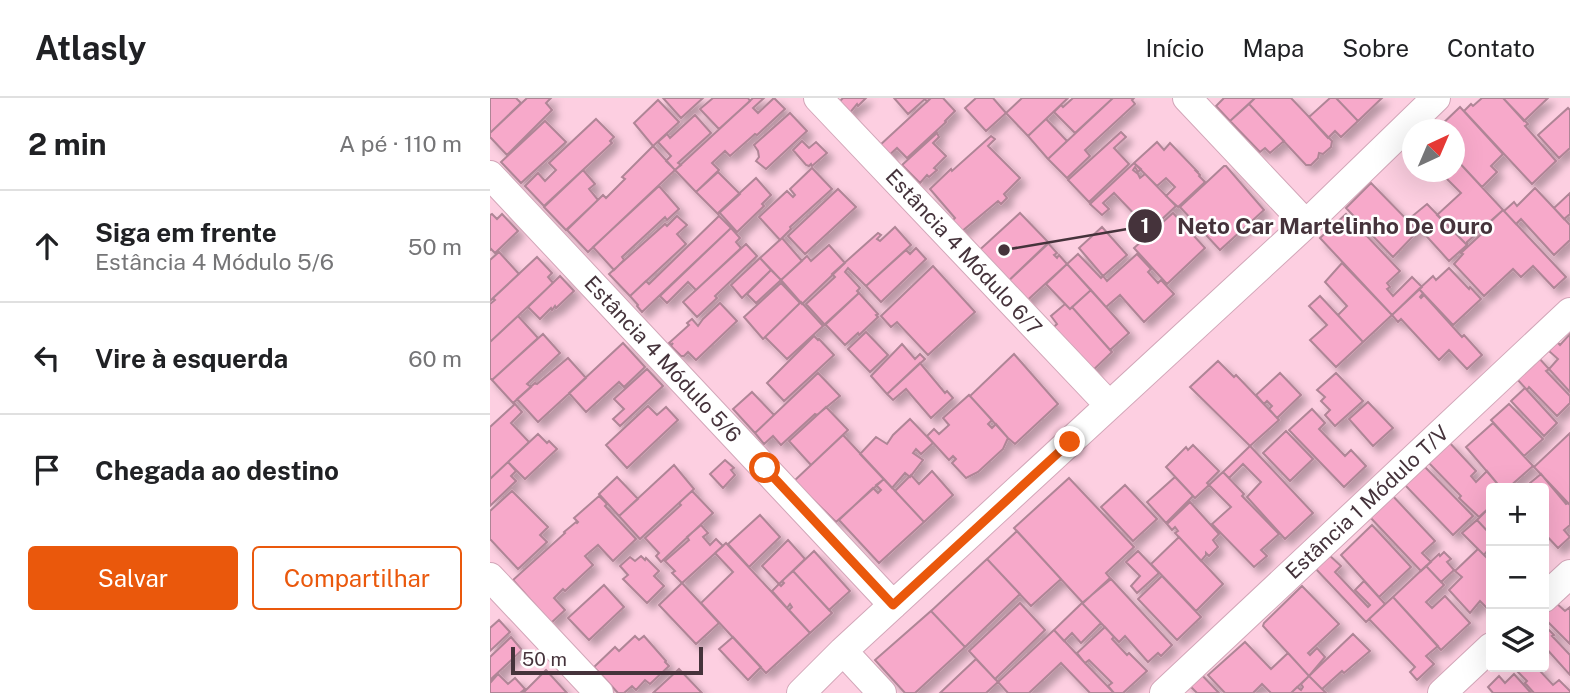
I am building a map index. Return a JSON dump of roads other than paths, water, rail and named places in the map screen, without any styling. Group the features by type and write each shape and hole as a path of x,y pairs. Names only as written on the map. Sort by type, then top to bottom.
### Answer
{"street":[{"name":"Estância 4 Módulo 6/7","path":"818,98 1109,405"},
{"path":"1187,98 1306,224"},
{"path":"801,693 843,651 1306,224 1436,98"},
{"name":"Estância 4 Módulo 5/6","path":"490,175 893,605"},
{"name":"Estância 1 Módulo T/V","path":"1164,693 1570,312"},
{"path":"1549,593 1570,574"},
{"path":"490,577 599,693"},
{"path":"843,651 882,693"},
{"path":"1442,693 1486,652"}],"place":[{"name":"Neto Car Martelinho De Ouro","path":"1004,250"}]}
